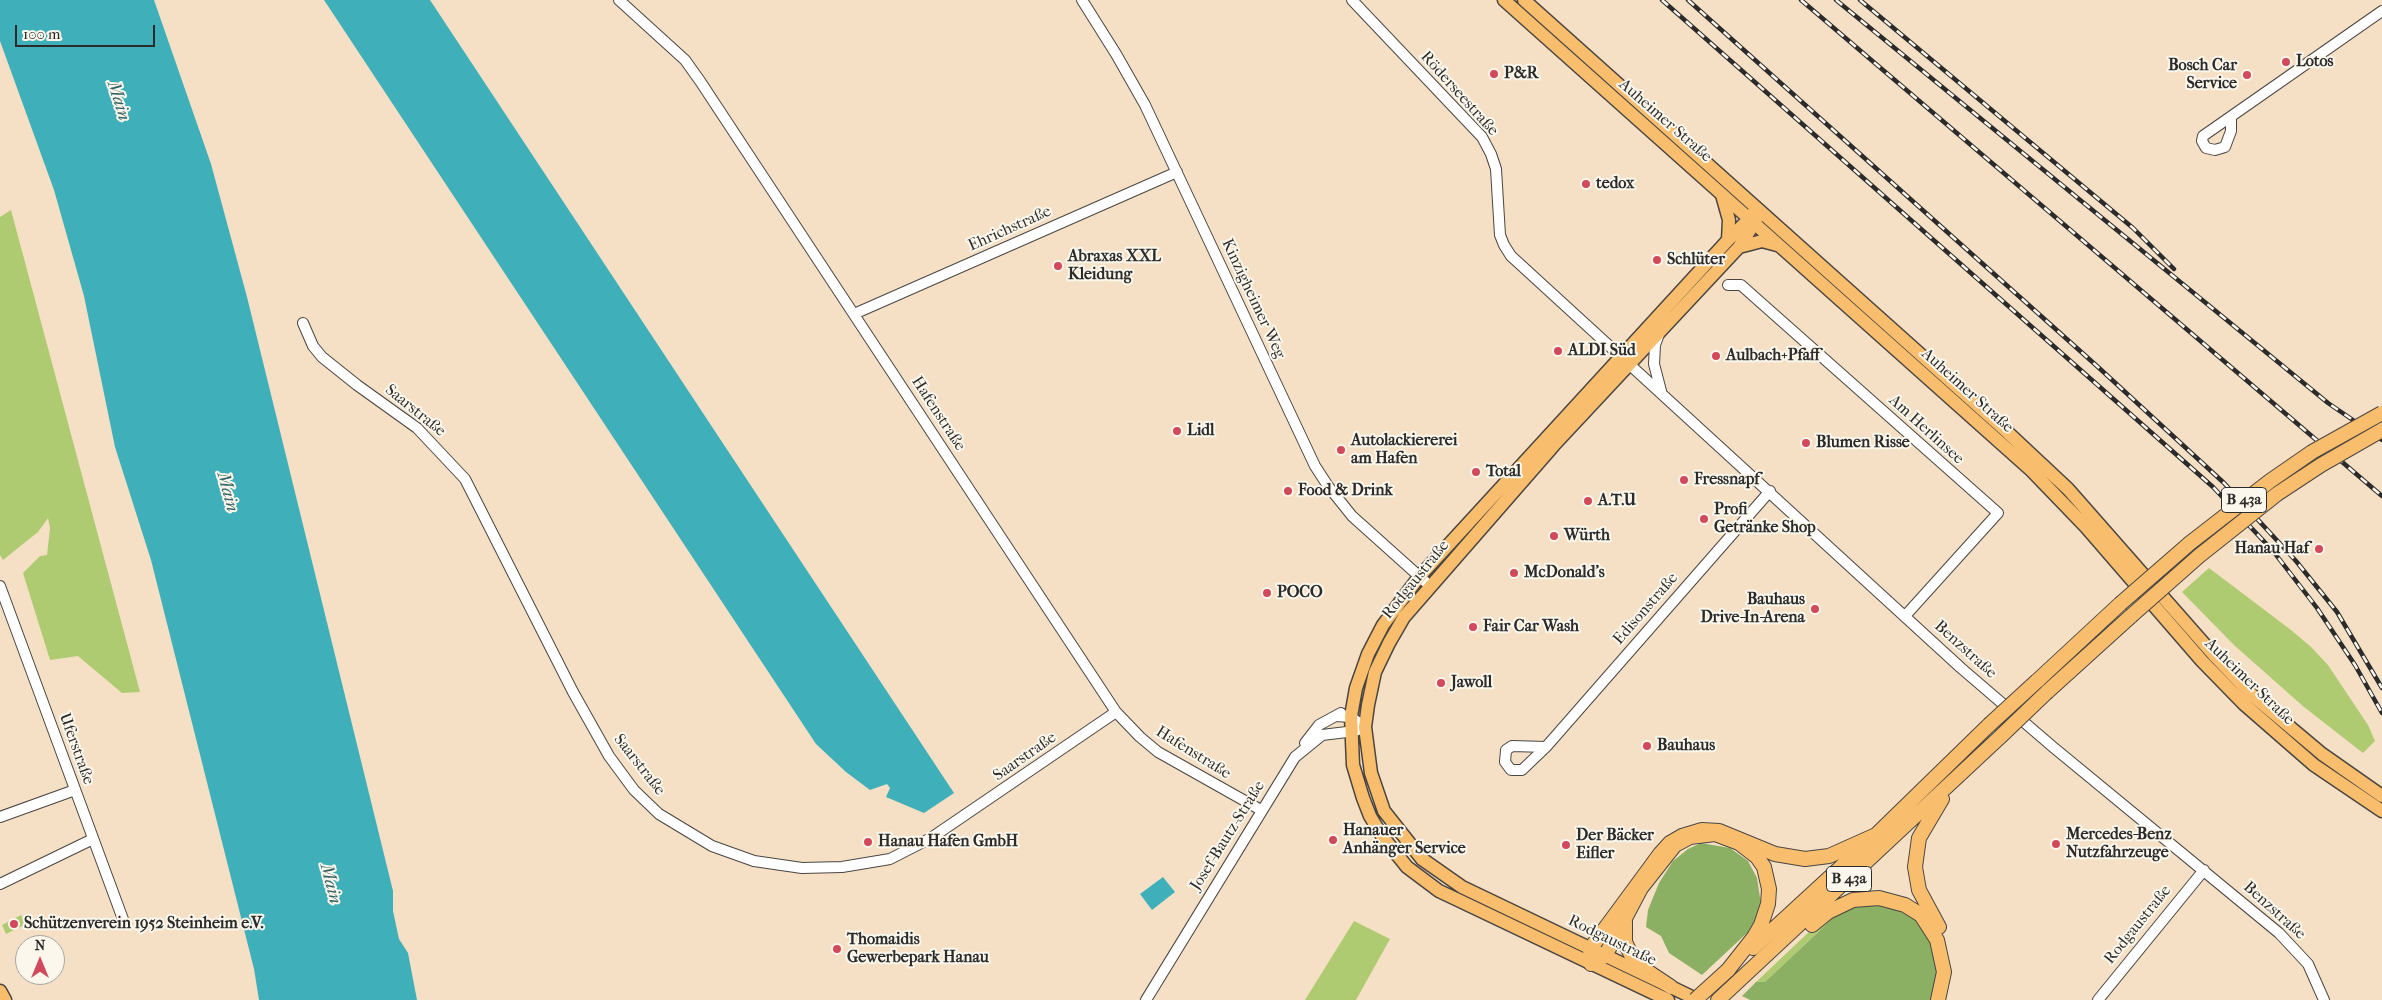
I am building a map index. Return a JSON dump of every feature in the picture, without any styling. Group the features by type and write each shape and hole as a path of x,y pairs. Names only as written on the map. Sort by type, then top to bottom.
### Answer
{"highway":[{"name":"B 43a","path":"1697,1000 1876,835 2036,681 2196,538 2270,480 2312,452 2382,413"},
{"name":"B 43a","path":"1718,1000 2047,692 2199,556 2277,494 2321,465 2382,430"},
{"path":"1944,1000 1950,979 1949,950 1919,890 1915,860 1919,838 1924,826 1954,780"},
{"path":"1728,970 1754,937 1766,912 1769,896 1768,881 1764,867 1752,852 1739,843 1723,836 1706,834 1690,836 1675,845 1641,888 1605,956 1591,964 1590,948 1660,854 1670,843 1682,836 1702,830 1718,831 1775,854 1806,859 1829,856 1876,835"},
{"path":"1743,977 1841,905 1853,900 1879,898 1905,905 1920,915 1934,933 1941,951 1943,966 1938,1000"},
{"path":"1626,917 1625,942 1632,957 1669,994"}],"main road":[{"name":"Auheimer Straße","path":"1504,0 2032,471 2086,527 2189,647 2244,704 2314,765 2382,811"},
{"name":"Auheimer Straße","path":"1524,0 2005,430 2068,489 2213,654 2253,696 2322,754 2382,796"},
{"path":"1721,193 1733,243 1762,241 1780,246"},
{"path":"1748,202 1752,220 1769,221"},
{"name":"Rodgaustraße","path":"1669,994 1590,948 1462,888 1422,859 1396,828 1378,795 1368,761 1365,727 1371,686 1382,657 1404,617 1625,359 1661,331 1733,243 1744,224 1752,220"},
{"name":"Rodgaustraße","path":"1697,1000 1669,994 1591,964 1439,891 1407,867 1370,816 1356,779 1351,717 1353,699 1362,667 1375,639 1397,605 1419,577 1733,243"},
{"path":"0,991 5,1000"}],"street":[{"name":"Hafenstraße","path":"619,0 685,60 1116,712 1140,737 1163,756 1261,810"},
{"name":"Kinzigheimer Weg","path":"1082,0 1129,76 1178,172 1319,473 1352,516 1430,586"},
{"name":"Röderseestraße","path":"1352,0 1482,137 1496,169 1500,235 1506,250 1625,359"},
{"name":"Auheimer Straße","path":"1514,10 1524,0"},
{"path":"2231,118 2382,11"},
{"name":"Ehrichstraße","path":"854,314 1178,172"},
{"name":"Am Herlinsee","path":"1728,285 1741,285 1998,513 1905,616"},
{"name":"Saarstraße","path":"304,323 314,346 322,357 431,440 465,479 573,692 609,756 634,790 659,814 712,846 754,861 802,868 842,867 890,858 931,838 1116,712"},
{"path":"1661,331 1655,345 1654,364 1661,392"},
{"name":"Benzstraße","path":"1625,359 1905,616 2046,741 2279,933 2312,971 2324,1000"},
{"name":"Edisonstraße","path":"1546,746 1770,491"},
{"name":"Uferstraße","path":"0,586 124,922"},
{"path":"1298,754 1319,725 1346,710 1353,699"},
{"path":"1336,716 1351,717 1365,727"},
{"name":"Josef-Bautz-Straße","path":"1146,1000 1261,810 1298,754 1322,735 1365,727"},
{"path":"0,818 75,790"},
{"path":"0,884 93,839"},
{"name":"Rodgaustraße","path":"2098,1000 2204,870"}],"green space":[{"path":"11,210 140,692 122,693 78,656 50,660 23,573 40,556 47,555 50,528 48,518 38,532 3,560 0,555 0,217"},
{"path":"2209,568 2291,630 2328,665 2368,725 2375,741 2363,753 2304,707 2235,646 2182,592"},
{"path":"1701,843 1730,848 1748,861 1757,878 1761,904 1758,915 1748,932 1702,975 1669,953 1661,936 1646,927 1648,910 1659,883 1673,861 1688,849"},
{"path":"1867,900 1911,913 1939,950 1935,1000 1930,1000 1932,998 1910,916 1900,912 1847,910 1820,930 1765,982 1756,982 1829,913"},
{"path":"1867,905 1889,907 1910,916 1917,921 1931,940 1937,967 1936,982 1930,1000 1750,1000 1742,996 1756,982 1765,982 1833,918 1847,910"},
{"name":"Schützenverein 1952 Steinheim e.V.","path":"21,915 26,924 6,934 2,925"},
{"path":"1354,921 1390,939 1356,1000 1305,1000"}],"water":[{"name":"Main","path":"0,0 154,0 211,164 247,297 393,891 393,911 399,939 408,953 417,1000 259,1000 254,969 151,560 115,447 84,296 54,190 0,41"},
{"path":"324,0 430,0 954,793 924,813 886,797 890,788 887,784 870,790 846,772 816,744"},
{"path":"1163,877 1175,892 1152,910 1140,894"}],"railway":[{"path":"1662,0 2213,487 2273,551 2317,608 2355,665 2382,713"},
{"path":"1688,0 2098,367 2224,483 2296,561 2337,612 2382,688"},
{"path":"1801,0 2382,496"},
{"path":"1836,0 2328,403 2382,440"},
{"path":"1860,0 2133,228 2174,269"}],"place":[{"name":"Lotos","path":"2286,62"},
{"name":"P&R","path":"1494,74"},
{"name":"Bosch Car Service","path":"2247,75"},
{"name":"tedox","path":"1586,184"},
{"name":"Schlüter","path":"1657,260"},
{"name":"Abraxas XXL Kleidung","path":"1058,266"},
{"name":"ALDI Süd","path":"1558,351"},
{"name":"Aulbach+Pfaff","path":"1716,356"},
{"name":"Lidl","path":"1177,431"},
{"name":"Blumen Risse","path":"1806,443"},
{"name":"Autolackiererei am Hafen","path":"1341,450"},
{"name":"Total","path":"1476,472"},
{"name":"Fressnapf","path":"1684,480"},
{"name":"Food & Drink","path":"1288,491"},
{"name":"A.T.U","path":"1588,501"},
{"name":"Profi Getränke Shop","path":"1704,519"},
{"name":"Würth","path":"1554,536"},
{"name":"Hanau Haf","path":"2319,549"},
{"name":"McDonald's","path":"1514,573"},
{"name":"POCO","path":"1267,593"},
{"name":"Bauhaus Drive-In-Arena","path":"1815,609"},
{"name":"Fair Car Wash","path":"1473,627"},
{"name":"Jawoll","path":"1441,683"},
{"name":"Bauhaus","path":"1647,746"},
{"name":"Hanauer Anhänger Service","path":"1333,840"},
{"name":"Hanau Hafen GmbH","path":"868,842"},
{"name":"Mercedes-Benz Nutzfahrzeuge","path":"2056,844"},
{"name":"Der Bäcker Eifler","path":"1566,845"},
{"name":"Schützenverein 1952 Steinheim e.V.","path":"14,924"},
{"name":"Thomaidis Gewerbepark Hanau","path":"837,949"}]}
